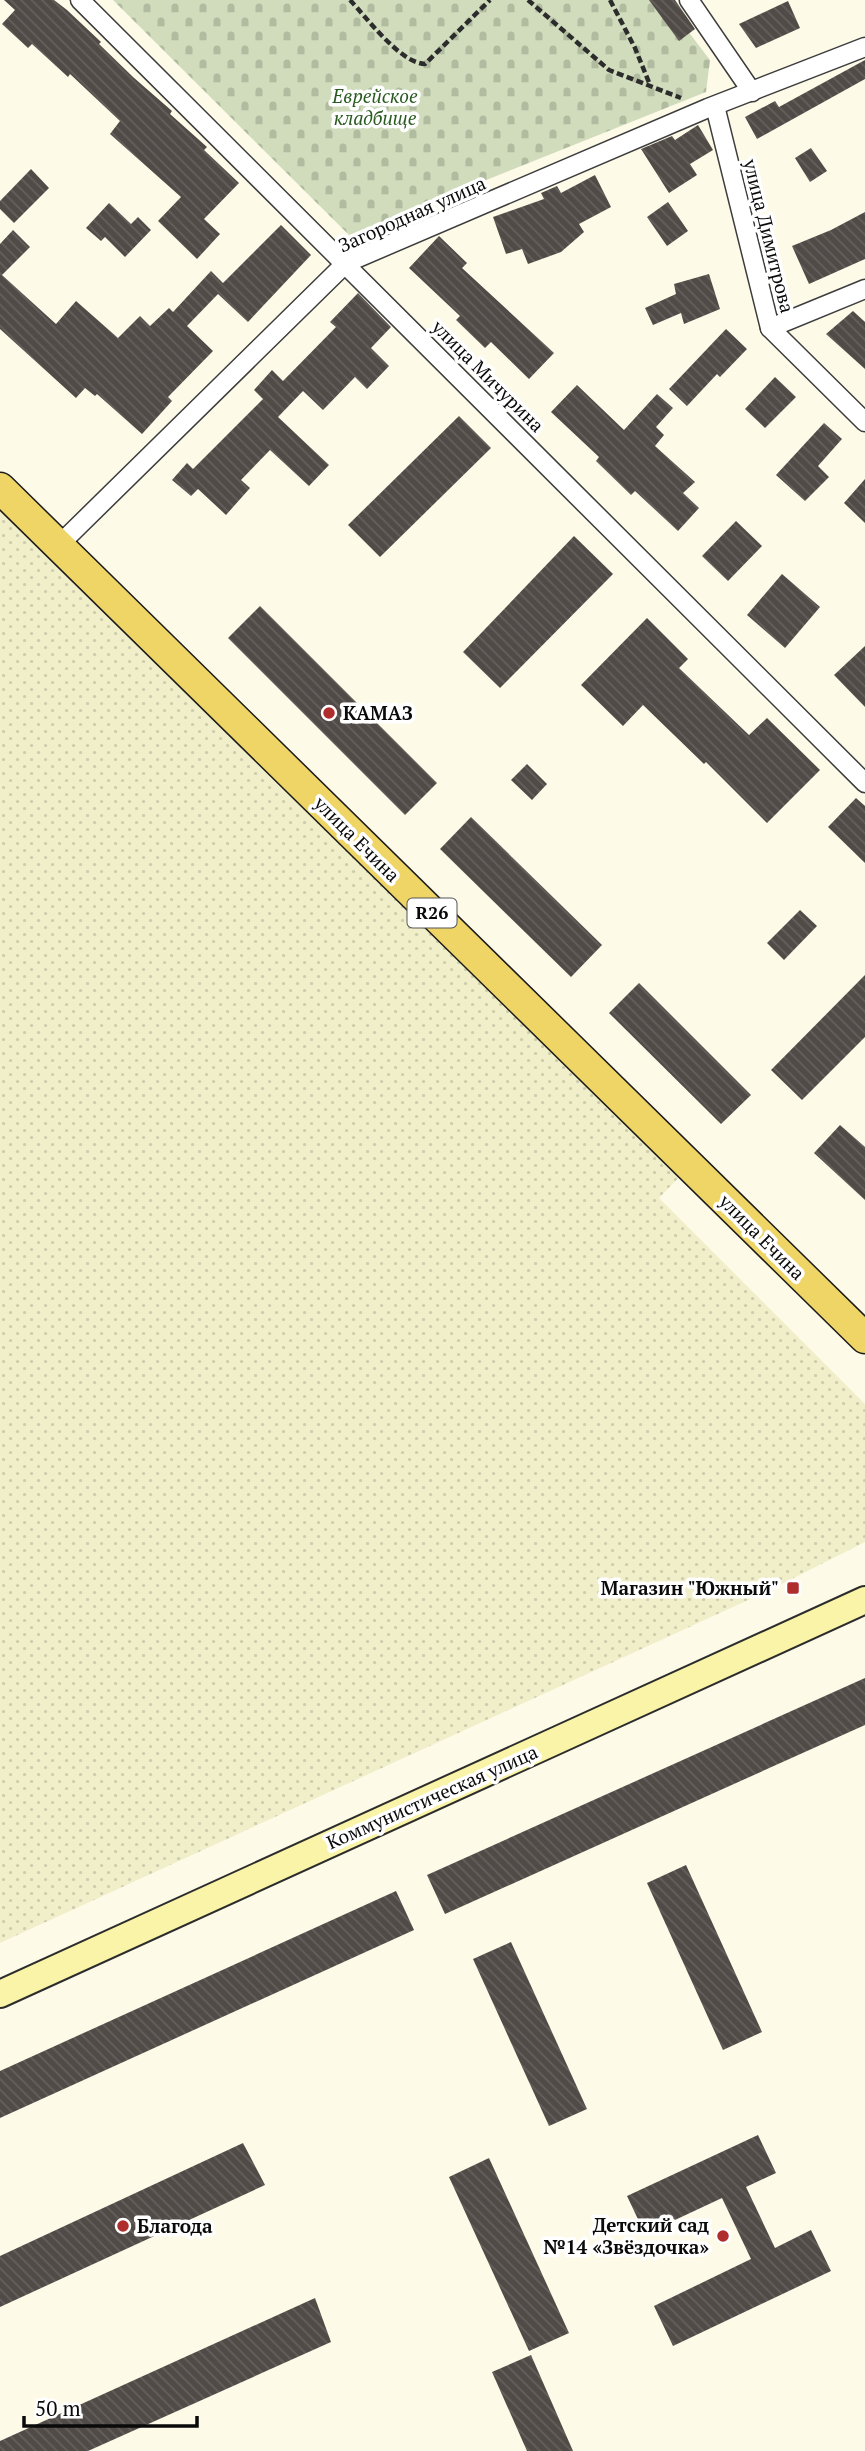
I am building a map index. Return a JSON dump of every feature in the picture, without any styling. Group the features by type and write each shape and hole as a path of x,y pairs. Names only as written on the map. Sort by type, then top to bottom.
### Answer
{"main road":[{"name":"улица Ечина","path":"0,488 865,1338"},
{"name":"Коммунистическая улица","path":"0,1994 865,1600"}],"street":[{"name":"улица Мичурина","path":"80,0 865,783"},
{"path":"689,0 752,92"},
{"name":"Загородная улица","path":"59,545 346,263 711,107 865,47"},
{"name":"улица Димитрова","path":"711,107 770,328 865,422"},
{"path":"770,328 865,289"}],"path":[{"path":"350,0 397,50 415,63 425,64 490,0"},
{"path":"528,0 609,70 711,107"},
{"path":"610,0 635,48 650,86"}],"shaded area":[{"path":"0,488 690,1166 659,1198 865,1404 865,1542 768,1591 0,1943"}],"green space":[{"name":"Еврейское кладбище","path":"113,0 664,0 710,60 706,92 349,235"}],"building":[{"path":"4,0 54,0 67,10 133,77 172,111 170,114 207,147 204,150 239,183 204,219 220,234 197,259 158,221 181,197 110,134 120,121 70,74 68,77 32,44 28,48 2,24 15,10"},
{"path":"649,0 675,0 695,29 679,41"},
{"path":"788,1 800,28 756,48 739,24"},
{"path":"865,60 865,79 757,139 745,117 775,101 779,107"},
{"path":"698,125 713,150 690,164 697,175 669,193 641,149 672,136 675,140"},
{"path":"811,148 827,171 810,182 795,158"},
{"path":"31,169 49,188 14,223 0,209 0,201"},
{"path":"595,175 611,207 579,224 584,232 561,252 528,264 522,249 506,254 493,217 544,199 541,193 557,186 561,193"},
{"path":"668,202 688,231 667,246 647,217"},
{"path":"109,203 131,224 138,217 151,230 125,257 105,237 101,241 86,228"},
{"path":"865,212 865,259 809,284 792,246"},
{"path":"281,225 311,255 248,322 218,294 187,326 213,351 168,397 172,401 142,434 97,394 95,396 85,388 76,398 0,329 0,244 13,230 30,247 2,275 56,324 76,301 118,338 140,316 150,326 169,308 173,312 211,271 223,283"},
{"path":"439,236 467,263 462,268 554,353 529,379 491,342 485,348 456,320 460,316 409,268"},
{"path":"709,274 720,309 684,324 681,313 653,325 645,308 676,294 674,284"},
{"path":"358,293 391,327 371,348 389,366 367,389 355,377 323,410 303,391 278,417 329,465 309,486 270,450 241,480 250,488 226,515 198,489 191,496 172,480 187,463 193,469 263,399 254,390 272,370 283,381 336,327 330,322"},
{"path":"853,311 865,322 865,369 826,334"},
{"path":"726,329 747,349 720,377 717,374 687,406 669,389"},
{"path":"775,377 796,397 765,428 745,409"},
{"path":"577,385 624,430 657,394 673,408 656,427 664,435 655,446 695,482 683,493 699,508 678,531 635,491 631,495 596,461 599,457 551,412"},
{"path":"459,416 491,448 380,557 348,525"},
{"path":"824,423 842,439 818,466 829,477 805,501 776,475"},
{"path":"865,479 865,523 844,503"},
{"path":"736,521 762,546 728,581 702,556"},
{"path":"574,536 613,574 500,688 463,652"},
{"path":"782,574 820,607 785,648 747,615"},
{"path":"260,606 437,783 405,815 228,638"},
{"path":"647,618 688,659 679,668 749,735 767,718 820,770 767,823 706,762 704,764 643,705 623,726 581,685"},
{"path":"865,646 865,707 834,675"},
{"path":"527,764 547,784 532,800 511,780"},
{"path":"856,798 865,806 865,863 828,827"},
{"path":"471,817 602,945 571,977 440,849"},
{"path":"800,910 817,926 784,960 767,943"},
{"path":"865,975 865,1037 802,1100 771,1070"},
{"path":"639,983 751,1095 721,1124 609,1013"},
{"path":"840,1125 865,1147 865,1200 814,1153"},
{"path":"865,1678 865,1725 445,1914 427,1875"},
{"path":"686,1865 762,2032 723,2050 647,1883"},
{"path":"396,1891 414,1930 0,2118 0,2071"},
{"path":"511,1942 587,2109 549,2126 473,1959"},
{"path":"758,2135 776,2173 746,2187 775,2248 811,2230 831,2271 673,2346 654,2306 751,2259 722,2198 645,2234 627,2196"},
{"path":"243,2143 265,2185 0,2307 0,2256"},
{"path":"489,2158 569,2333 529,2351 449,2177"},
{"path":"315,2298 331,2342 88,2451 0,2451 0,2441"},
{"path":"531,2355 573,2451 527,2451 492,2372"}],"place":[{"name":"КАМАЗ","path":"329,713"},
{"name":"Магазин \"Южный\"","path":"793,1588"},
{"name":"Благода","path":"123,2226"},
{"name":"Детский сад №14 «Звёздочка»","path":"723,2236"}]}
